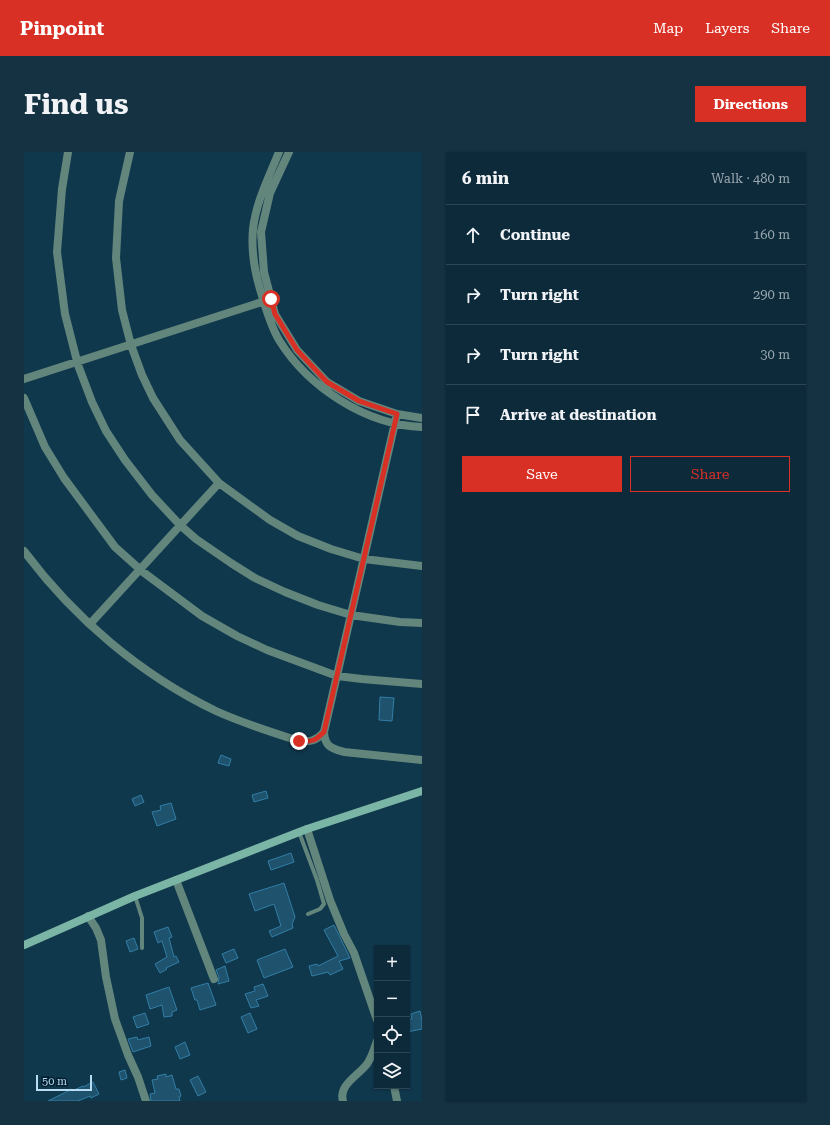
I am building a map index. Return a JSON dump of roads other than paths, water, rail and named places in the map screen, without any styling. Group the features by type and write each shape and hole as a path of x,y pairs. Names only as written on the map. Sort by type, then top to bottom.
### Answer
{"street":[{"path":"68,152 62,189 57,252 65,314 78,365 92,402 106,431 125,460 152,495 180,525 196,539 255,578 292,595 351,615 400,622 422,623"},
{"path":"130,152 119,201 116,258 122,310 131,345 145,380 167,421 180,440 219,483 270,520 298,536 331,549 364,559 422,566"},
{"path":"261,212 261,196 279,152"},
{"path":"289,152 253,229 253,264 267,300 279,339 297,364 323,389 351,407 395,423 413,427 422,427"},
{"path":"24,379 267,300"},
{"path":"267,300 297,350 327,382 359,401 397,414 422,418"},
{"path":"24,398 45,447 64,478 115,547 143,572 202,616 237,636 267,650 337,676 422,684"},
{"path":"397,414 324,732 325,740 328,745 344,752 422,760"},
{"path":"90,624 219,483"},
{"path":"24,551 67,602 90,624 151,673 179,690 216,711 299,741 310,742 317,739 324,732"},
{"path":"24,945 135,896 298,832 422,790"},
{"path":"307,829 330,900 344,934 354,953 376,1017"},
{"path":"176,880 214,979"},
{"path":"88,916 96,928 101,940 114,1019 138,1077 146,1101"},
{"path":"343,1101 343,1090 371,1059 374,1050"},
{"path":"395,1089 397,1101"}],"lane":[{"path":"298,832 317,880 324,904 320,909 308,914"},
{"path":"135,896 142,918 142,948"}]}
